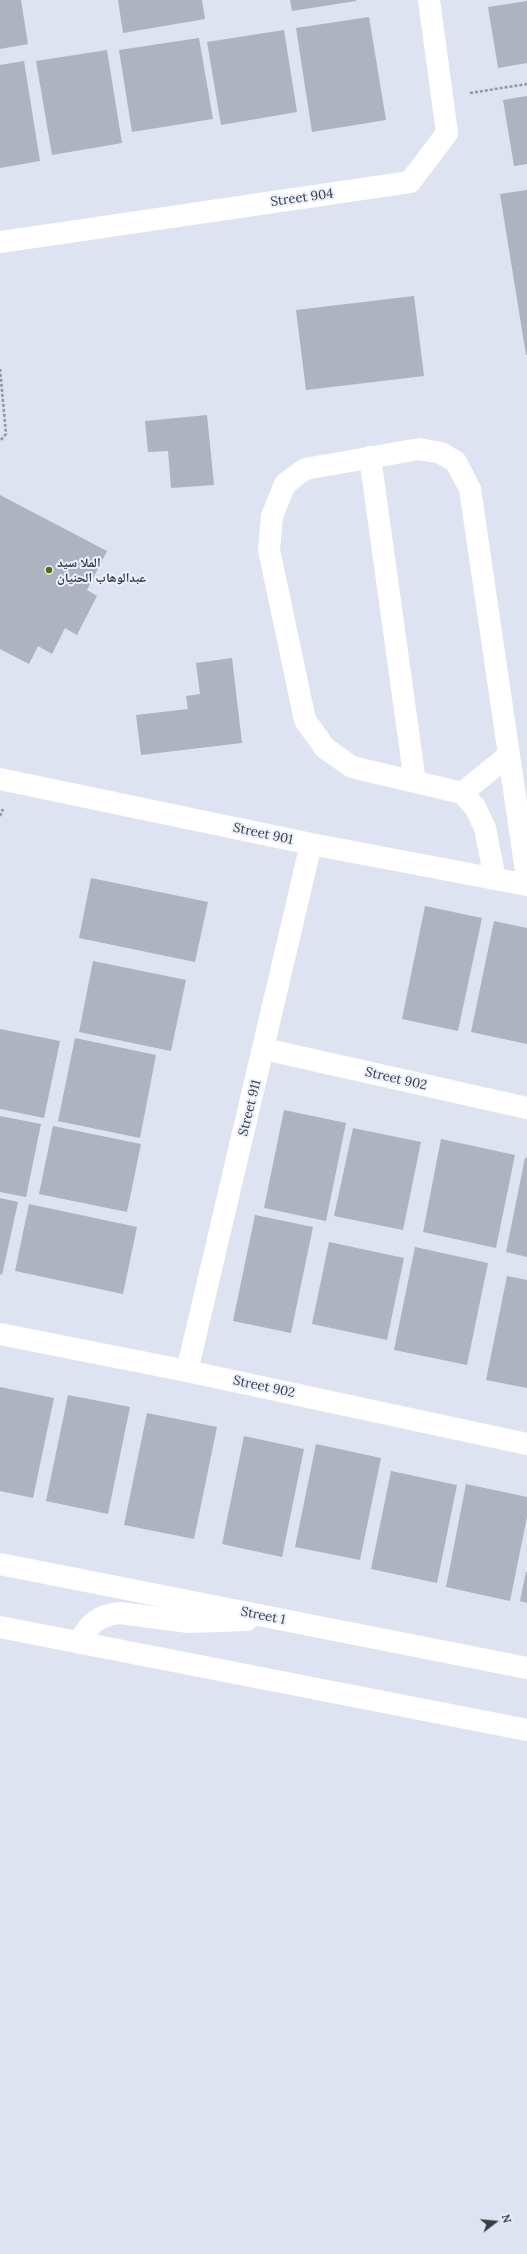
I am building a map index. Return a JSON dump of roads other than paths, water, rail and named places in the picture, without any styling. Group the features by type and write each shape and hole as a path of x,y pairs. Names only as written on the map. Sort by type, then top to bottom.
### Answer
{"street":[{"name":"Street 904","path":"0,242 410,182 447,133 429,0"},
{"path":"494,879 485,828 476,807 462,793 352,767 325,748 305,720 269,550 272,516 284,484 305,469 419,449 441,453 456,462 470,489 527,878"},
{"path":"370,457 415,782"},
{"path":"462,793 509,756"},
{"name":"Street 901","path":"0,779 311,844 527,885"},
{"name":"Street 911","path":"187,1371 264,1049 311,844"},
{"name":"Street 902","path":"264,1049 527,1108"},
{"name":"Street 902","path":"0,1334 187,1371 527,1444"},
{"name":"Street 1","path":"0,1564 527,1668"},
{"path":"79,1643 84,1631 93,1622 110,1614 120,1613 189,1622 215,1623 266,1617"},
{"path":"0,1627 527,1730"}],"place":[{"name":"الملا سيد عبدالوهاب الحنيان","path":"49,570"}]}
